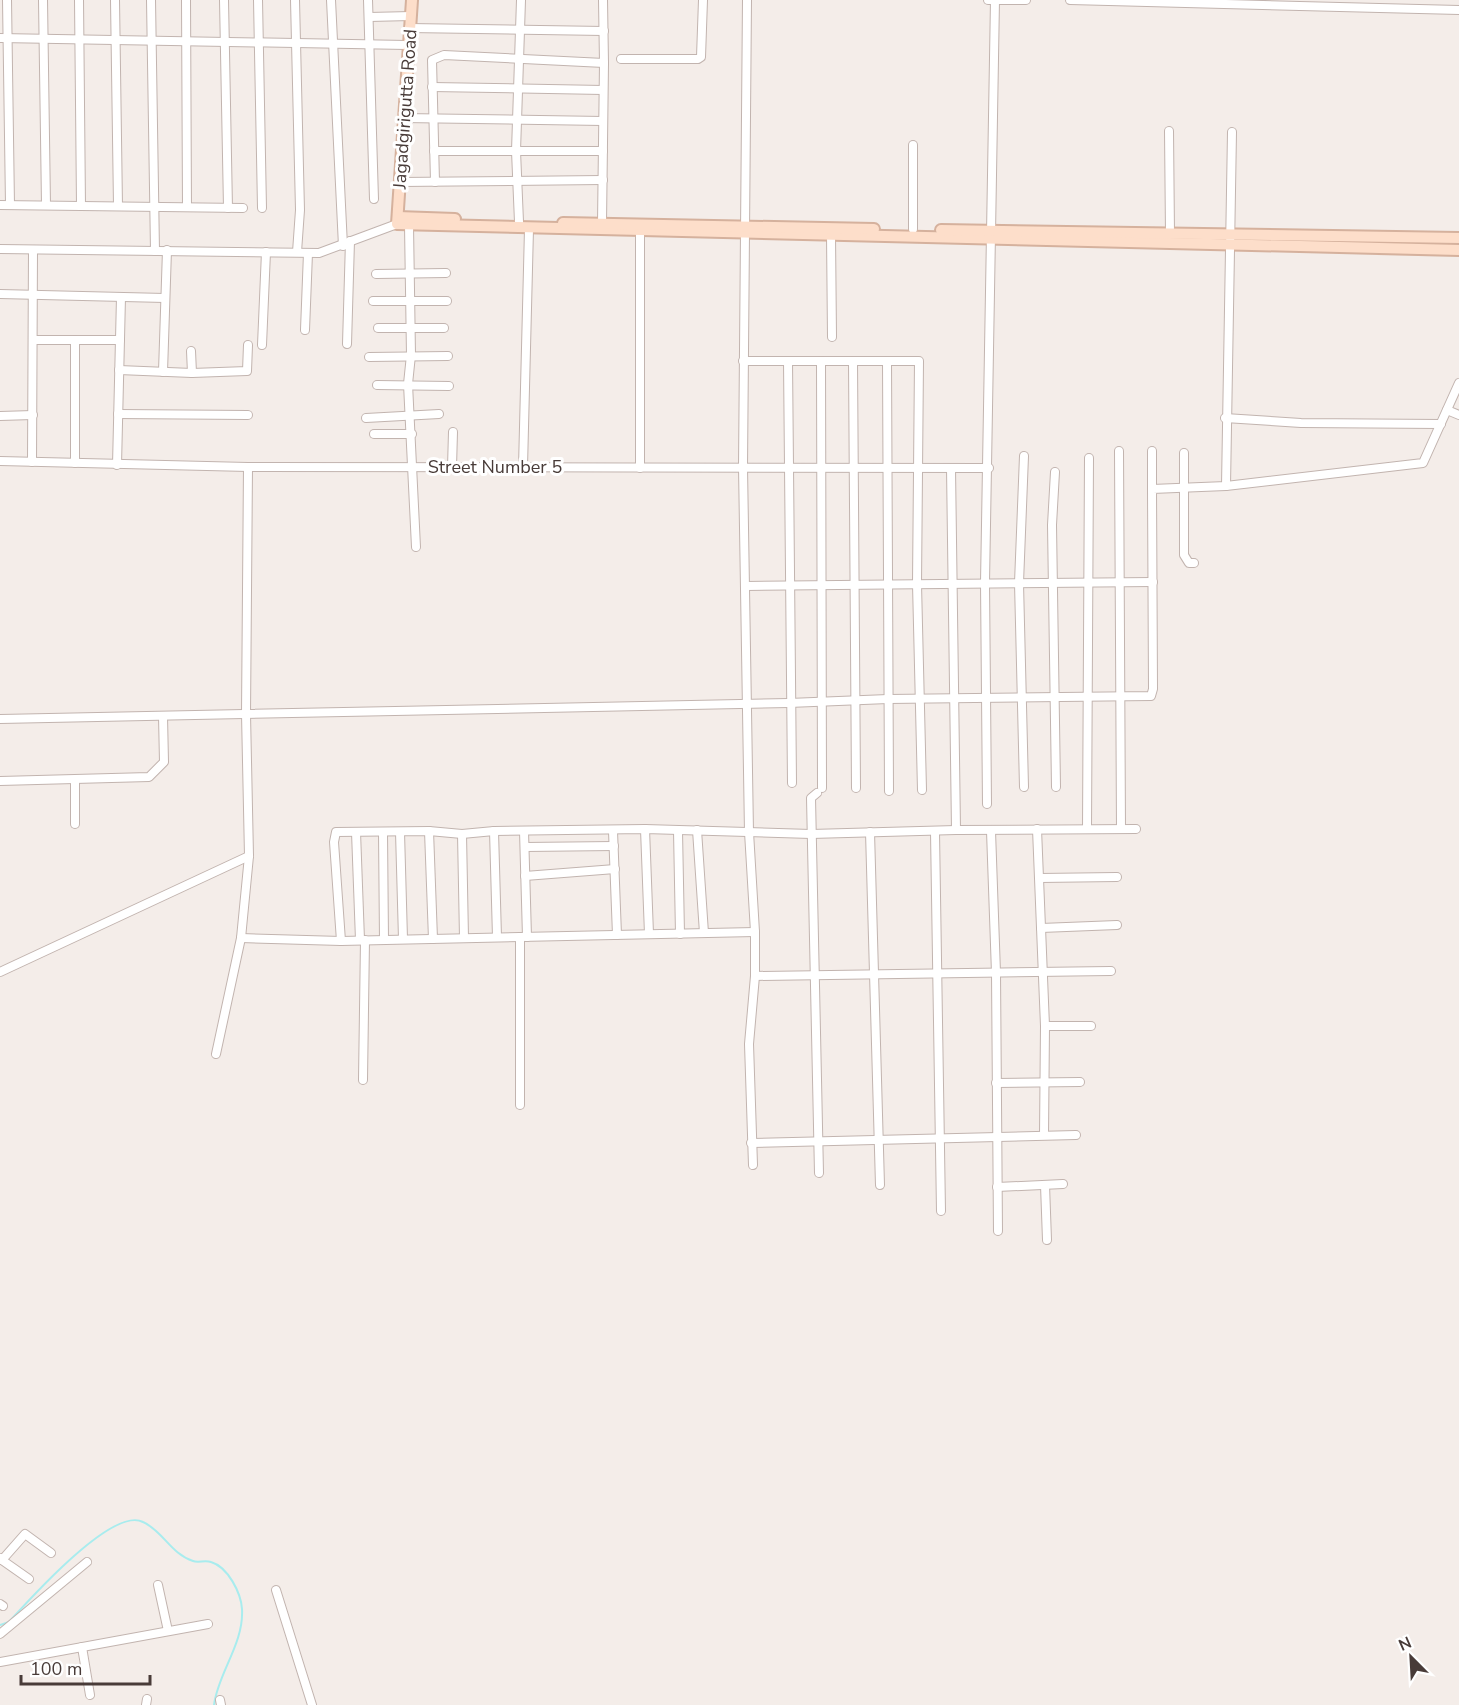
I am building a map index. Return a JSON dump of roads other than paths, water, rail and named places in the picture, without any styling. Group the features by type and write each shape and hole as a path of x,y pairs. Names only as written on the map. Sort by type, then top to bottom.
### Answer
{"street":[{"path":"7,0 4,38 10,205"},
{"path":"43,0 46,205"},
{"path":"78,0 81,206"},
{"path":"115,0 118,206"},
{"path":"151,0 155,251"},
{"path":"186,0 188,207"},
{"path":"224,0 228,208"},
{"path":"258,0 262,208"},
{"path":"295,0 300,210 297,252"},
{"path":"331,0 347,243 346,344"},
{"path":"368,0 374,199"},
{"name":"Jagadgirigutta Road","path":"397,221 407,45 412,0"},
{"path":"519,222 516,151 517,58 521,30 521,0"},
{"path":"602,223 603,0"},
{"path":"621,59 698,60 701,57 703,0"},
{"path":"747,0 743,467 749,832 755,932 755,976 749,1044 753,1088 751,1143 753,1165"},
{"path":"988,0 1026,0"},
{"path":"987,804 988,698 985,583 989,468 996,0"},
{"path":"1070,0 1355,3 1459,10"},
{"path":"369,17 411,16"},
{"path":"409,28 604,31"},
{"path":"4,38 407,45"},
{"path":"435,182 432,60 444,55 604,63"},
{"path":"432,87 603,90"},
{"path":"403,118 603,121"},
{"path":"1169,131 1170,234"},
{"path":"1226,486 1225,418 1232,132"},
{"path":"913,145 913,229"},
{"path":"434,151 603,151"},
{"path":"400,182 603,180"},
{"path":"0,205 243,208"},
{"path":"0,249 319,253 397,221 602,223 640,228"},
{"path":"397,221 409,225 530,229 913,229 991,234 1287,241 1459,250"},
{"path":"409,225 411,355 408,384 414,467 416,547"},
{"path":"640,228 640,468"},
{"path":"523,467 530,229"},
{"path":"744,230 831,235 1170,234 1230,240"},
{"path":"831,235 832,337"},
{"path":"1443,249 1444,237"},
{"path":"1287,241 1459,238"},
{"path":"32,462 35,295 33,249"},
{"path":"163,372 167,250"},
{"path":"262,345 266,252"},
{"path":"305,330 309,252"},
{"path":"376,274 446,273"},
{"path":"0,294 165,298"},
{"path":"117,465 121,297"},
{"path":"373,302 447,301"},
{"path":"378,328 444,328"},
{"path":"34,340 120,340"},
{"path":"75,340 75,463"},
{"path":"119,370 192,373 246,370 248,345"},
{"path":"191,351 192,373"},
{"path":"369,357 448,356"},
{"path":"743,361 919,362 917,584 922,790"},
{"path":"788,361 789,703 792,783"},
{"path":"819,1173 811,798 819,791 822,700 821,361"},
{"path":"853,361 856,788"},
{"path":"887,362 889,791"},
{"path":"1152,489 1226,486 1423,463 1459,383"},
{"path":"377,385 449,386"},
{"path":"1447,410 1459,415"},
{"path":"118,414 248,415"},
{"path":"366,418 439,414"},
{"path":"0,416 33,415"},
{"path":"1225,418 1300,423 1441,424"},
{"path":"452,467 453,432"},
{"path":"374,434 412,434"},
{"path":"1119,451 1121,829"},
{"path":"0,719 748,704 822,700 1148,696 1153,693 1152,451"},
{"path":"1184,453 1184,555 1189,562 1194,563"},
{"path":"1024,456 1019,583 1024,788"},
{"path":"1087,829 1086,583 1089,458"},
{"name":"Street Number 5","path":"0,461 248,467 989,468"},
{"path":"216,1054 241,938 249,856 246,714 248,467"},
{"path":"951,468 952,699 956,830"},
{"path":"1055,472 1052,525 1056,788"},
{"path":"746,586 1153,582"},
{"path":"0,781 149,777 164,762 163,716"},
{"path":"75,780 75,824"},
{"path":"342,940 334,842 336,832 429,831 462,834 494,831 645,829 811,834 1136,829"},
{"path":"645,829 649,934"},
{"path":"697,830 704,933"},
{"path":"1037,830 1045,1026 1044,1135"},
{"path":"382,831 384,940"},
{"path":"400,831 403,939"},
{"path":"429,831 433,939"},
{"path":"494,831 496,937"},
{"path":"520,1105 525,831"},
{"path":"613,831 617,935"},
{"path":"678,831 680,934"},
{"path":"991,831 996,973 998,1231"},
{"path":"356,832 363,940 363,1080"},
{"path":"870,832 880,1185"},
{"path":"935,832 941,1211"},
{"path":"462,834 464,938"},
{"path":"525,847 614,846"},
{"path":"0,972 249,856"},
{"path":"525,876 615,869"},
{"path":"1040,878 1117,877"},
{"path":"1041,928 1117,925"},
{"path":"241,938 384,940 755,932"},
{"path":"755,976 1111,971"},
{"path":"1045,1026 1091,1026"},
{"path":"996,1083 1080,1082"},
{"path":"751,1143 1076,1135"},
{"path":"997,1187 1063,1184"},
{"path":"1045,1185 1047,1240"},
{"path":"29,1579 1,1559 25,1534 51,1553"},
{"path":"0,1634 87,1562"},
{"path":"158,1585 168,1631"},
{"path":"276,1590 312,1705"},
{"path":"0,1662 208,1624"},
{"path":"82,1647 90,1695"}],"waterway":[{"path":"0,1625 9,1622 52,1576 92,1541 112,1528 129,1521 143,1522 185,1558 195,1562 209,1561 223,1569 239,1596 242,1622 235,1646 220,1681 214,1705"}]}
